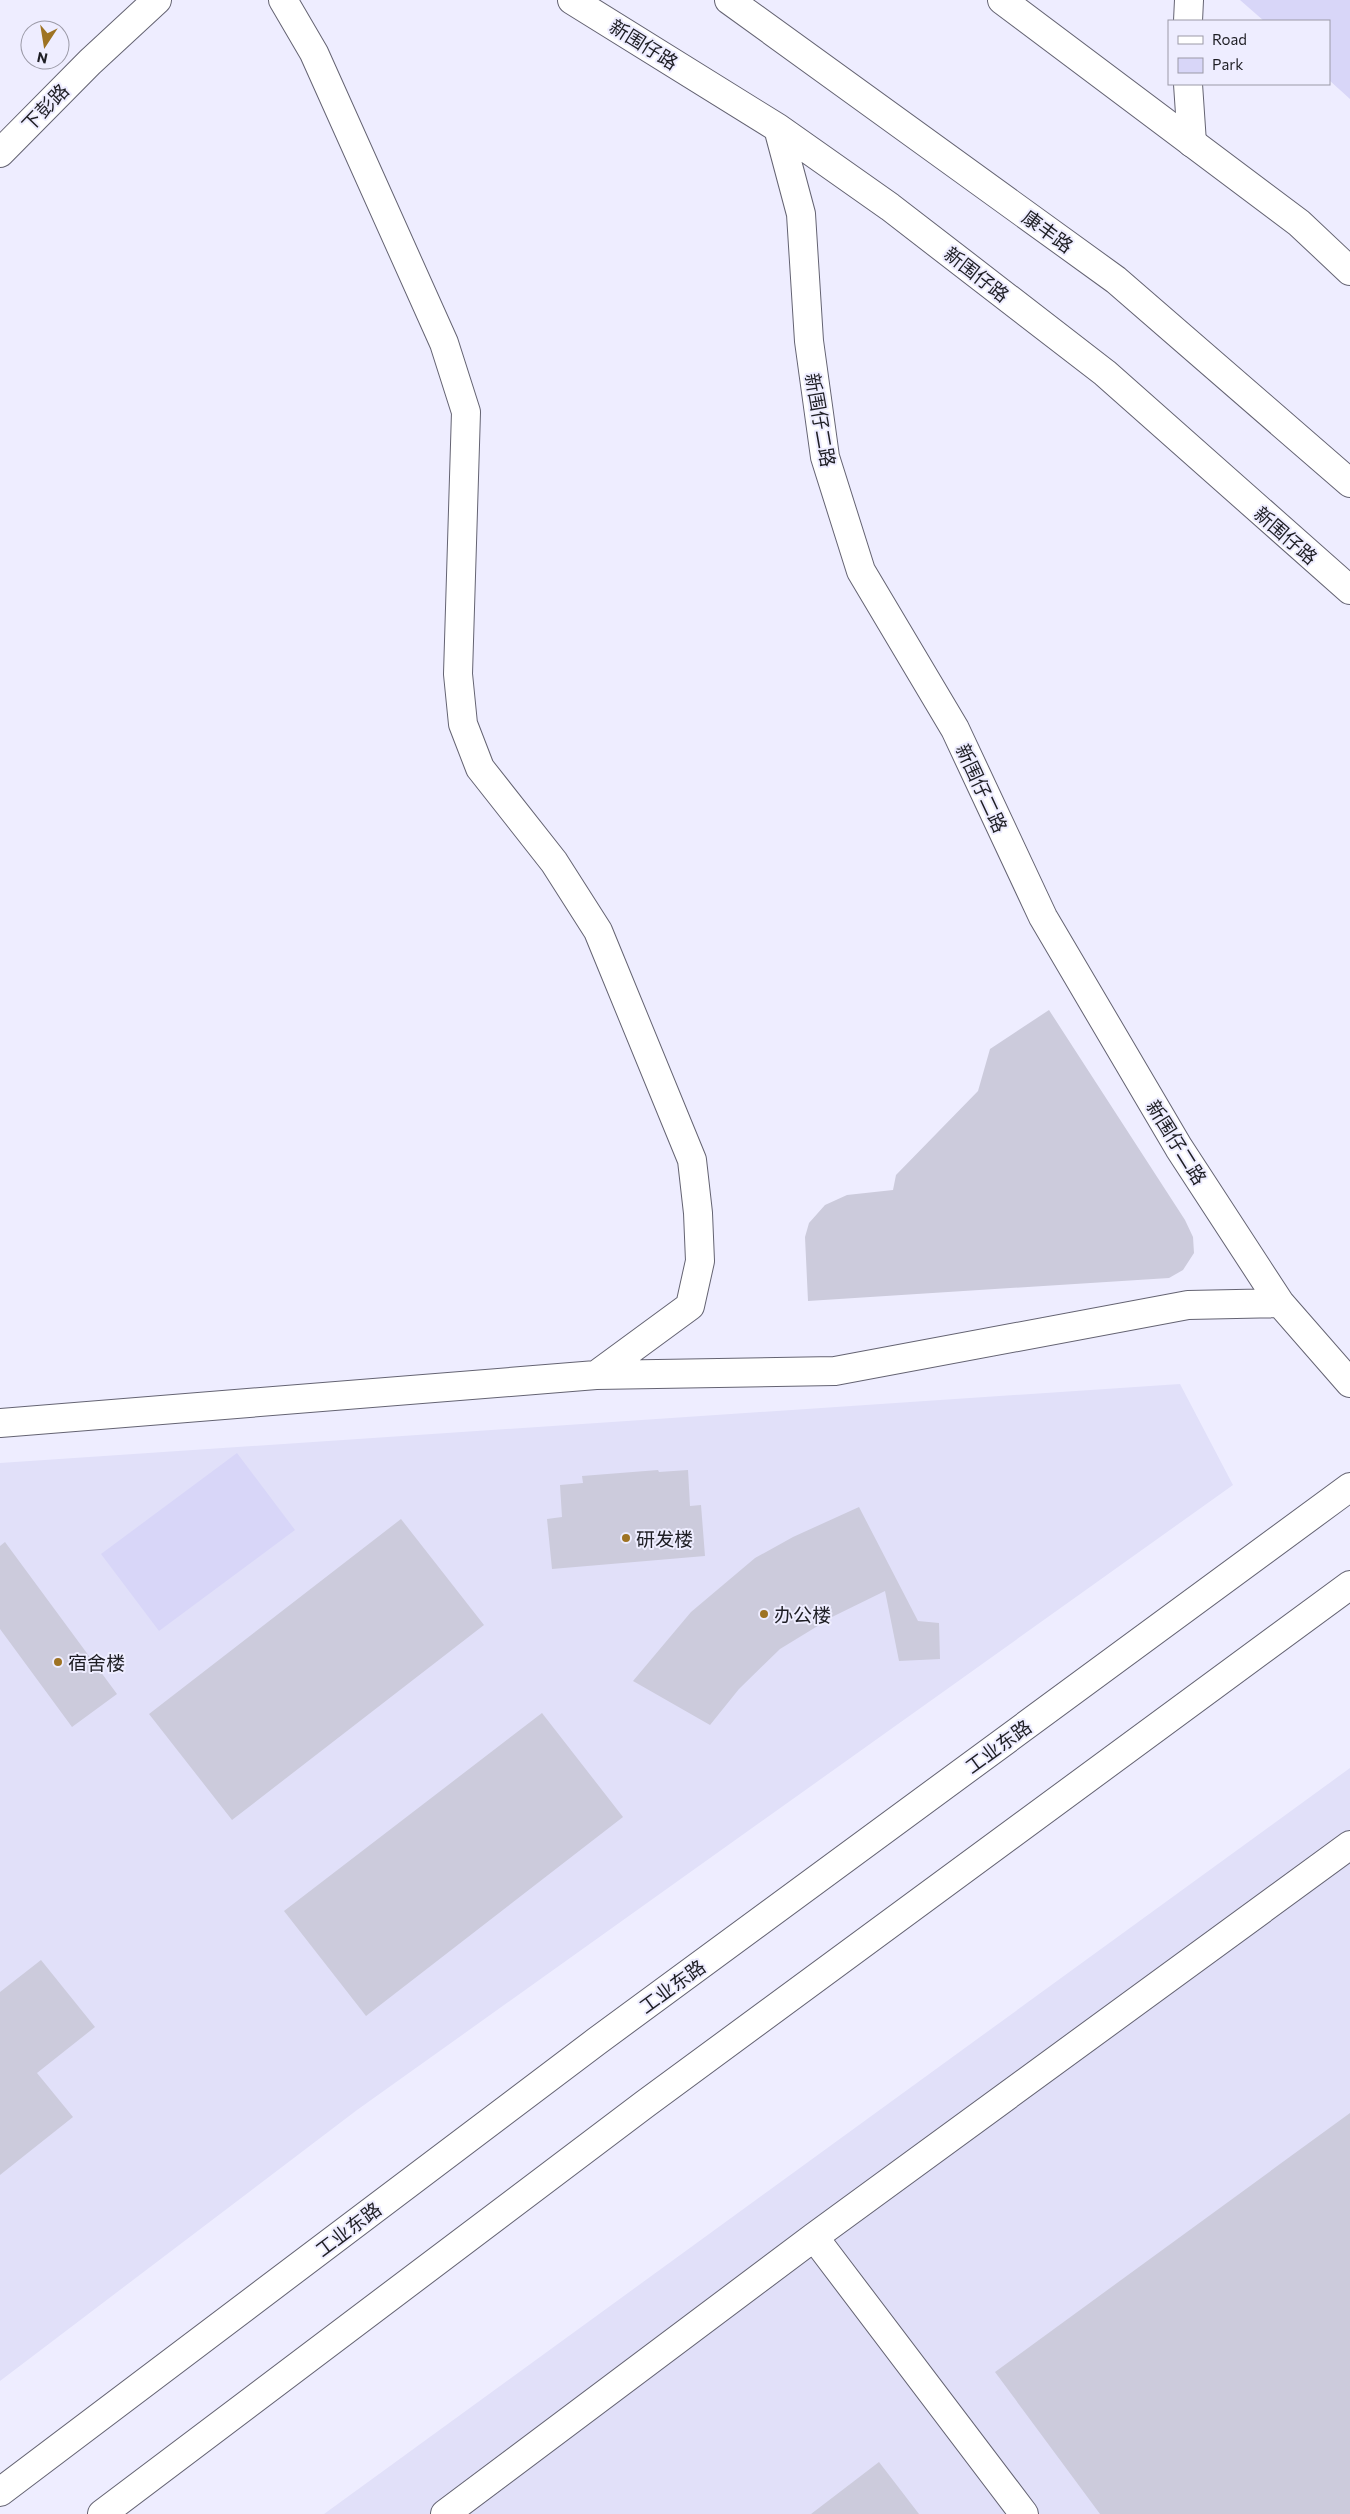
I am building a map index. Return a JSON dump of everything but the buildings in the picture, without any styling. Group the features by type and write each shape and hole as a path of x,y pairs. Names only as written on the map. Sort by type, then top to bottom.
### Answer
{"street":[{"name":"下彭路","path":"0,153 90,62 157,0"},
{"path":"283,0 314,53 444,343 466,412 458,674 463,724 480,768 554,862 598,931 692,1160 698,1213 700,1261 690,1306 596,1375"},
{"name":"新围仔路","path":"572,0 778,128 890,207 1105,373 1350,590"},
{"name":"康丰路","path":"729,0 1116,280 1350,482"},
{"path":"1002,0 1300,224 1350,271"},
{"path":"1188,20 1189,0"},
{"path":"1188,85 1192,143"},
{"name":"新围仔二路","path":"778,128 801,214 809,341 825,457 861,571 955,729 1043,917 1179,1148 1280,1303 1350,1383"},
{"path":"0,1424 596,1375 835,1371 1188,1305 1280,1303"},
{"name":"工业东路","path":"0,2492 597,2041 1350,1487"},
{"path":"102,2514 645,2104 1350,1585"},
{"path":"445,2514 814,2237 1350,1845"},
{"path":"814,2237 1024,2514"}],"shaded area":[{"path":"1180,1384 1233,1485 357,2110 0,2381 0,1463"},
{"path":"1350,1768 1350,2514 324,2514"}],"green space":[{"path":"1240,0 1350,0 1350,99 1330,81 1330,20 1263,20"},
{"path":"237,1453 295,1530 159,1631 101,1554"}],"place":[{"name":"研发楼","path":"626,1538"},
{"name":"办公楼","path":"764,1614"},
{"name":"宿舍楼","path":"58,1662"}]}
